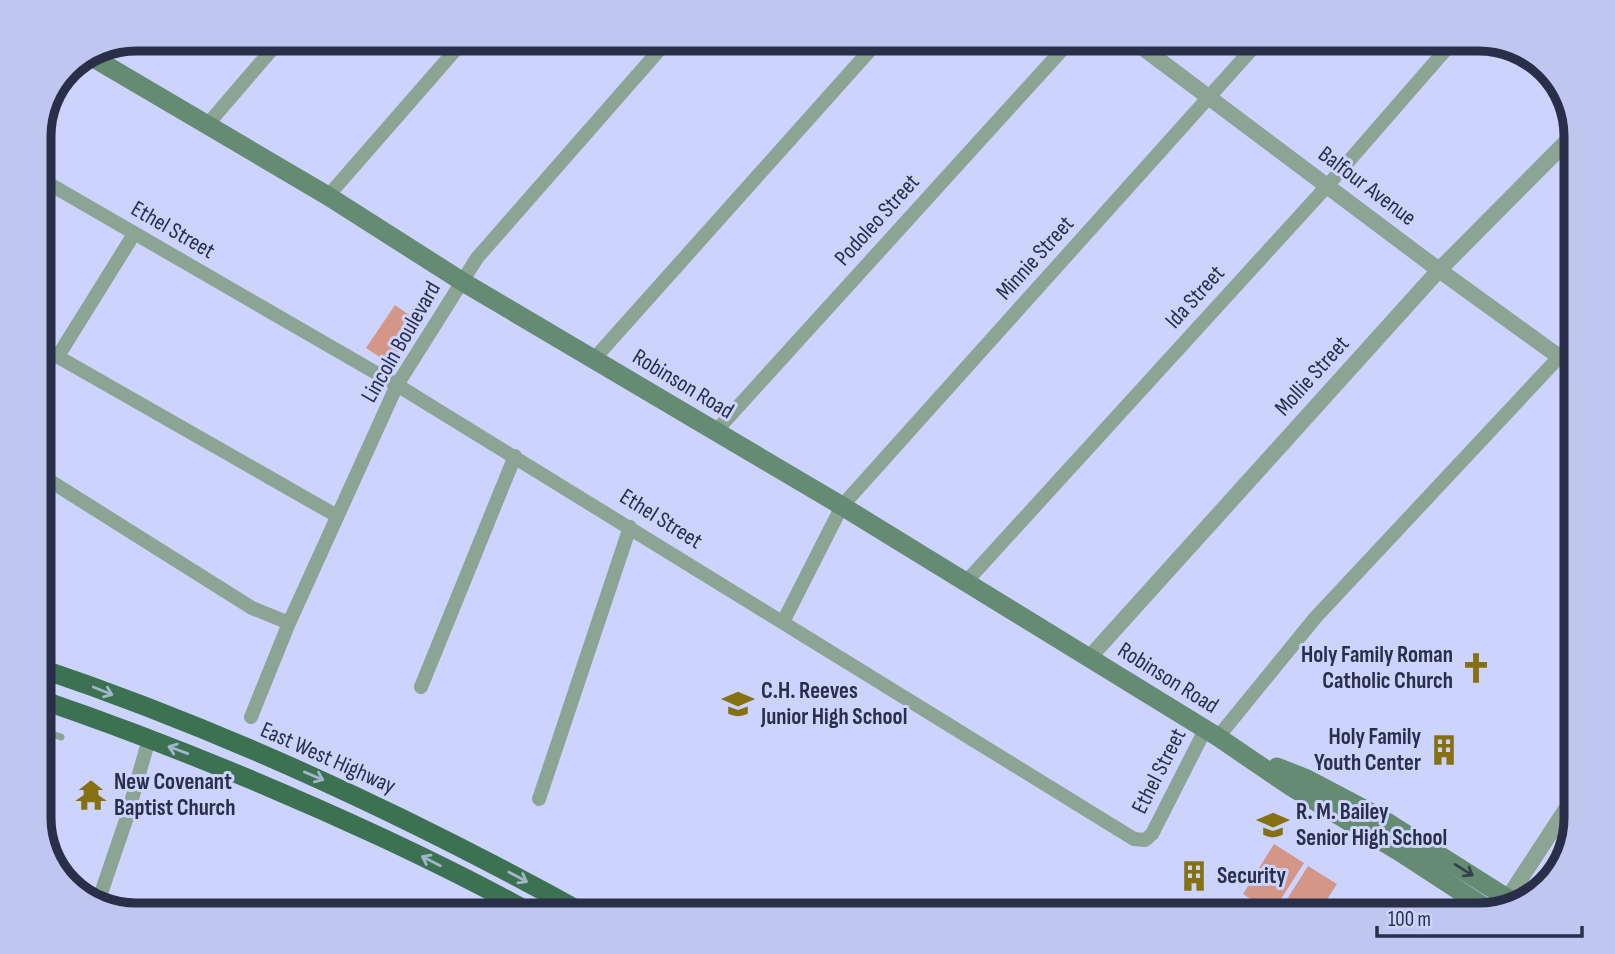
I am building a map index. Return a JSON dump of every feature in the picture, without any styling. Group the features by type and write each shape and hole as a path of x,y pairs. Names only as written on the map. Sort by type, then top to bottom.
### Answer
{"highway":[{"name":"East West Highway","path":"51,672 331,783 564,903"},
{"path":"51,703 149,739 329,813 511,903"}],"main road":[{"name":"Robinson Road","path":"97,60 328,196 463,282 842,506 1212,734 1478,903"},
{"name":"Robinson Road","path":"1247,756 1306,778 1343,797 1502,900"}],"street":[{"path":"207,125 271,51"},
{"path":"328,196 455,51"},
{"name":"Lincoln Boulevard","path":"251,716 289,623 397,385 477,258 658,51"},
{"path":"594,359 868,51"},
{"name":"Podoleo Street","path":"715,432 1060,51"},
{"name":"Balfour Avenue","path":"1148,51 1439,270 1564,359"},
{"name":"Minnie Street","path":"783,622 842,506 1250,51"},
{"name":"Ida Street","path":"965,583 1328,185 1444,51"},
{"name":"Mollie Street","path":"1089,658 1439,270 1564,144"},
{"name":"Ethel Street","path":"51,185 515,456 1139,841 1153,834 1212,734"},
{"path":"58,356 134,234"},
{"path":"1212,734 1315,618 1564,350"},
{"path":"51,352 337,516"},
{"path":"421,687 515,456"},
{"path":"51,482 252,608 289,623"},
{"path":"539,799 630,527"},
{"path":"100,896 127,820 149,739"},
{"path":"1514,896 1564,814"}],"lane":[{"path":"51,734 61,737"}],"shaded area":[{"path":"395,305 419,322 390,364 366,348"},
{"path":"1274,844 1304,863 1278,903 1257,903 1243,894"},
{"path":"1308,866 1337,884 1325,903 1285,903"}],"place":[{"name":"Holy Family Roman Catholic Church","path":"1476,668"},
{"name":"C.H. Reeves Junior High School","path":"738,704"},
{"name":"Holy Family Youth Center","path":"1444,750"},
{"name":"New Covenant Baptist Church","path":"91,795"},
{"name":"R. M. Bailey Senior High School","path":"1273,825"},
{"name":"Security","path":"1194,876"}]}
